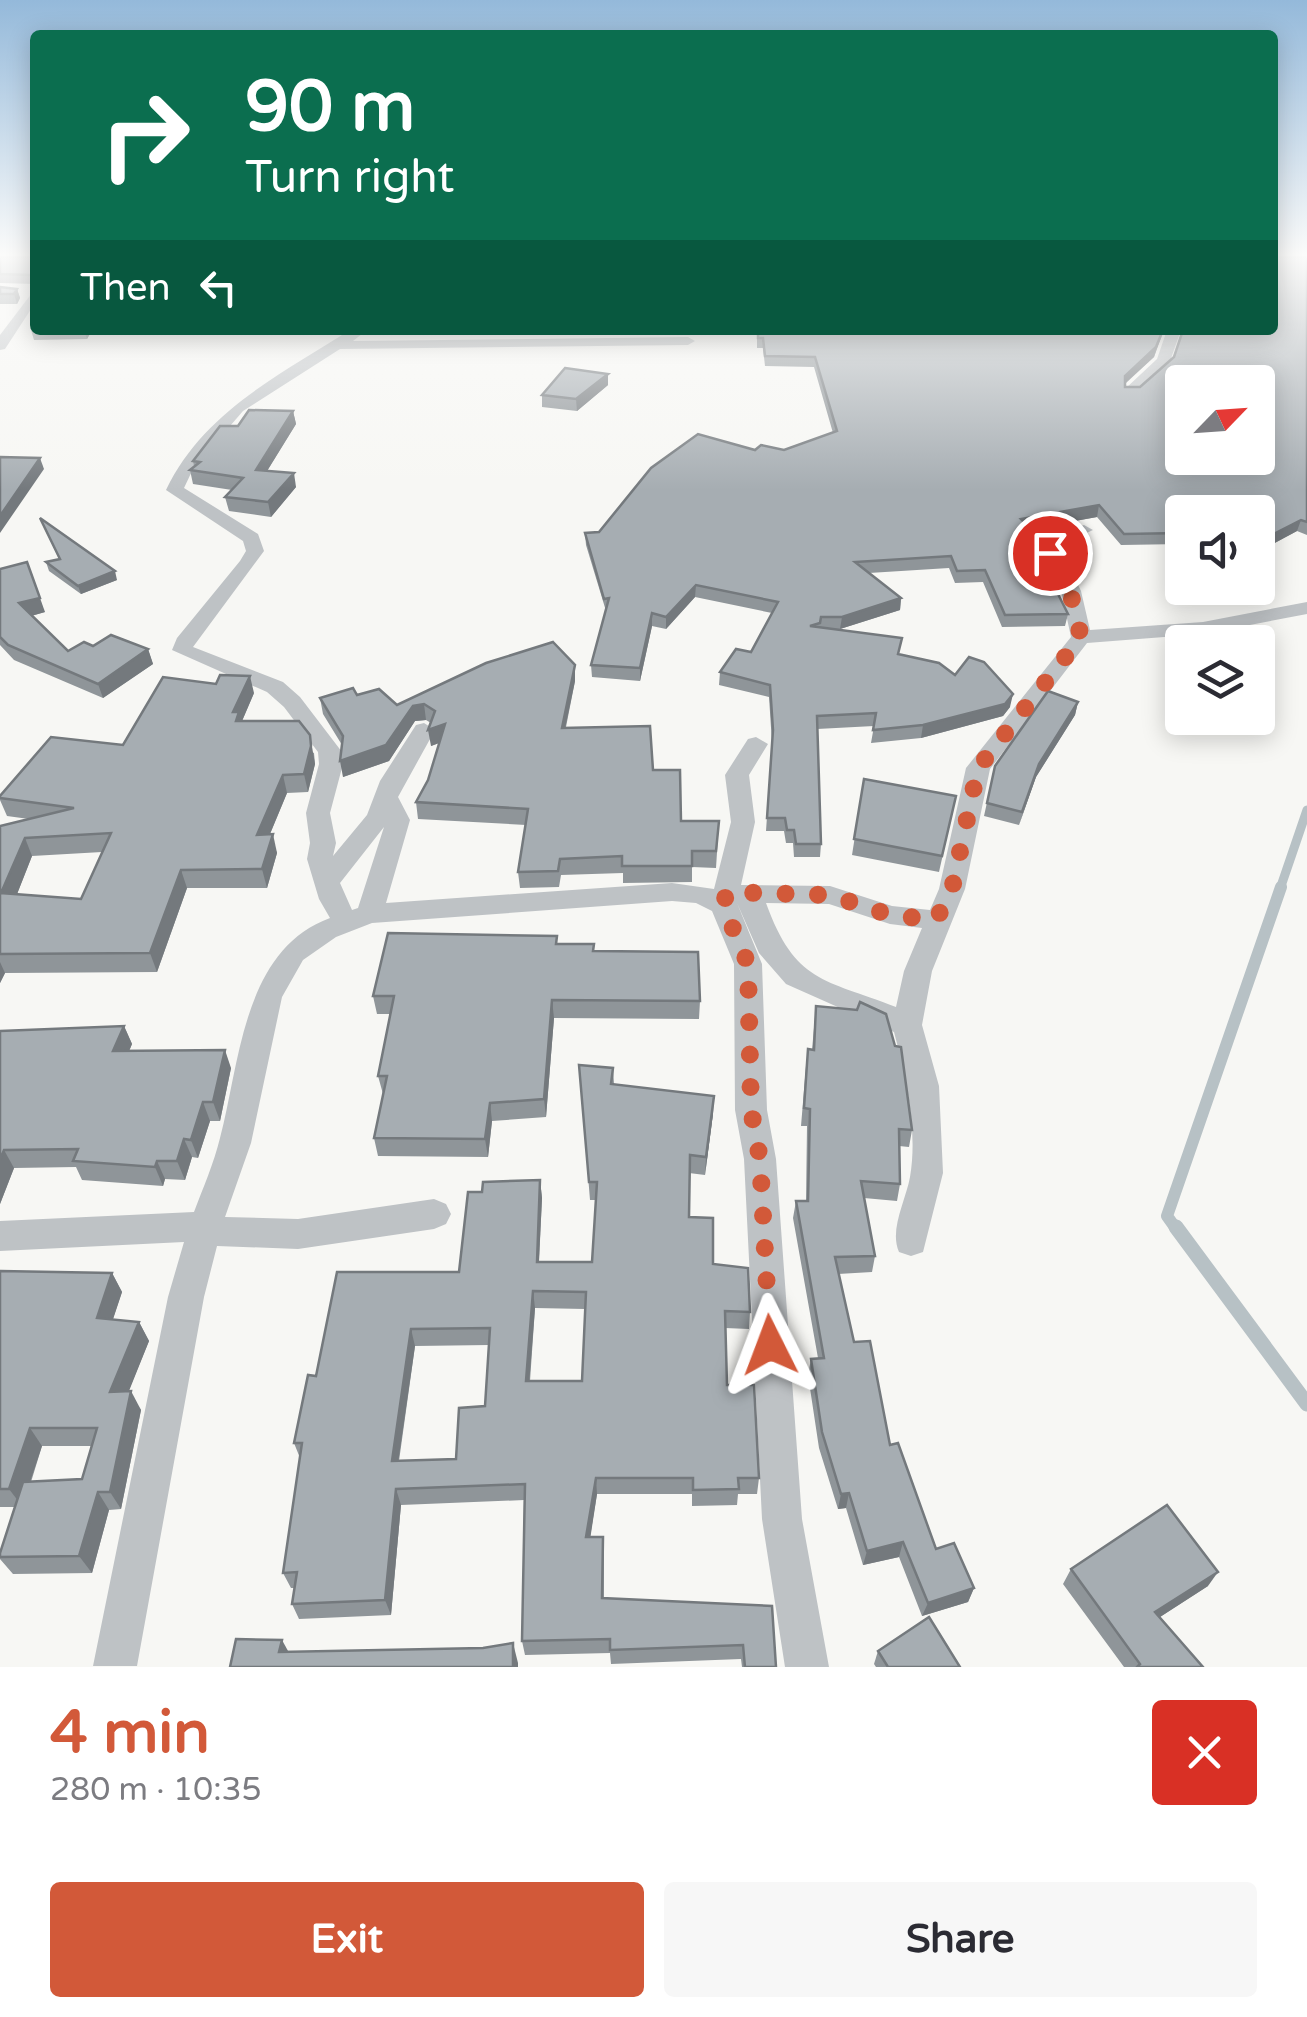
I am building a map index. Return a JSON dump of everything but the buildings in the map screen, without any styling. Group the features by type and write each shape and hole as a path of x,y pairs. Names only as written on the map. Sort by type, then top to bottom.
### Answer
{"street":[{"path":"352,335 237,408 184,468 175,490 252,538 255,552 184,642 182,650 275,687 292,702 330,752 318,814 323,843 320,859 326,882 358,918"},
{"path":"1130,392 1164,361 1172,335"},
{"path":"335,345 565,339 688,341"},
{"path":"1081,637 1070,591 1050,544 1084,530"},
{"path":"912,1240 927,1173 924,1086 907,1024 910,996 936,920 952,889 978,768 1081,637 1216,626 1307,608"},
{"path":"326,882 378,817 384,798 424,730"},
{"path":"756,744 737,775 743,822 733,897 748,964 751,1110 760,1159 782,1519 808,1667"},
{"path":"358,918 398,820 393,806 384,798"},
{"path":"115,1666 186,1297 204,1229 235,1143 268,996 293,953 358,918 672,892 733,897 830,895 890,915 936,920"},
{"path":"733,897 789,974 818,992 888,1013 907,1024"},
{"path":"0,1236 204,1229 298,1234 434,1214"}],"waterway":[{"path":"1280,889 1307,810"},
{"path":"1177,1230 1167,1216 1281,887"},
{"path":"1176,1227 1307,1404"}],"route":[{"path":"770,1345 760,1159 751,1110 748,964 723,905 727,892 830,895 890,915 936,920 952,889 978,768 1081,637 1070,591 1050,553"}]}
